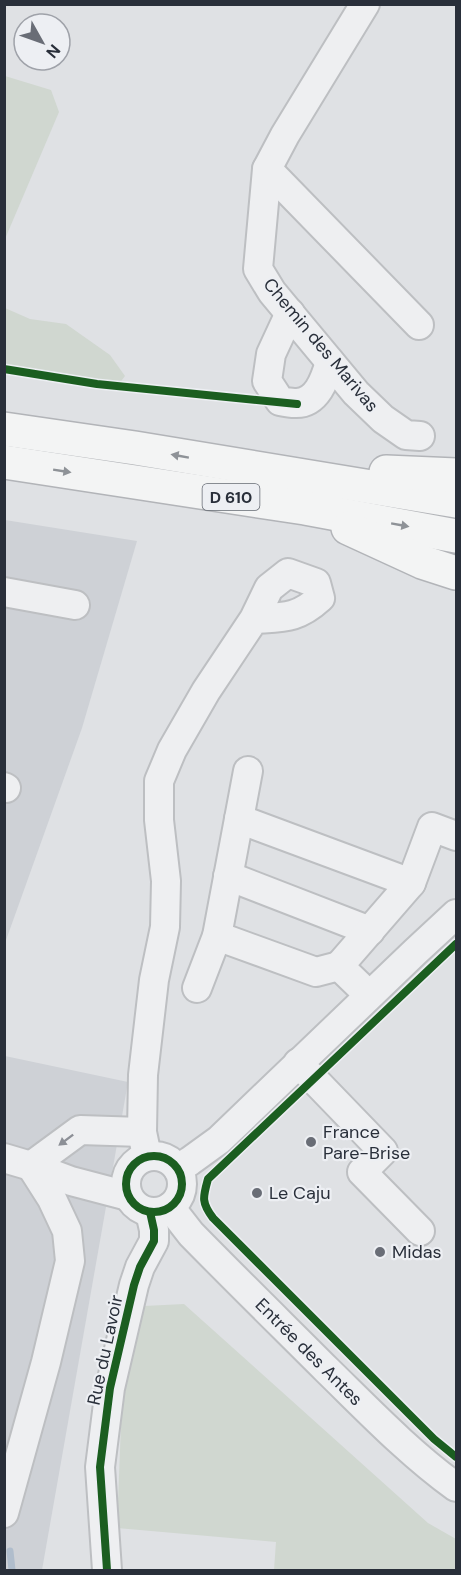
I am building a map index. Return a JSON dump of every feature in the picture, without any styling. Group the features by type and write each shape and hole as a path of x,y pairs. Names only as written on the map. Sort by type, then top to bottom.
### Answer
{"highway":[{"name":"D 610","path":"4,429 456,501"},
{"name":"D 610","path":"4,462 305,508 456,536"},
{"path":"238,466 456,475"},
{"path":"305,508 422,562 456,573"}],"street":[{"name":"Chemin des Marivas","path":"356,8 267,170 258,269 272,292 356,393 383,419 406,435 420,436"},
{"path":"267,170 419,325"},
{"path":"290,314 271,354 267,381 280,401 297,404 311,398 324,383 330,362"},
{"path":"4,592 75,605"},
{"path":"144,1144 143,1076 154,980 165,927 166,881 159,820 159,781 172,750 206,691 254,619"},
{"path":"197,988 217,936 248,771"},
{"path":"239,819 411,884"},
{"path":"217,936 316,972 339,966 411,884 432,827 456,836"},
{"path":"228,876 370,931"},
{"path":"178,1169 219,1140 456,914"},
{"path":"339,966 369,995"},
{"path":"298,1063 384,1151 362,1172 420,1231"},
{"path":"80,1130 144,1144 156,1156 166,1158 178,1169 182,1185 180,1193 149,1205 18,1162 80,1130"},
{"name":"Rue du Lavoir","path":"107,1570 100,1467 110,1388 134,1285 140,1267 154,1241 149,1205 125,1182 126,1175 144,1144"},
{"path":"4,1513 46,1362 70,1262 67,1231 52,1199 18,1162"},
{"name":"Entrée des Antes","path":"149,1205 191,1234 401,1443 456,1487"}],"shaded area":[{"path":"5,76 51,90 59,112 5,239"},
{"path":"5,308 30,319 66,324 110,355 125,376 115,389 5,365"},
{"path":"5,520 137,541 82,728 5,943"},
{"path":"5,1056 128,1082 42,1570 5,1570"},
{"path":"184,1304 428,1523 456,1539 456,1570 274,1570 276,1542 117,1528 122,1398 144,1306"}],"waterway":[{"path":"10,1551 12,1570"}],"cycle path":[{"path":"4,369 97,384 297,404"},
{"path":"456,944 208,1179 204,1199 206,1208 213,1218 434,1439 456,1457"},
{"path":"149,1156 159,1156 174,1164 180,1173 182,1184 180,1195 174,1204 159,1212 149,1212 138,1207 131,1200 126,1189 126,1179 131,1168 138,1161 149,1156"},
{"path":"107,1570 100,1467 110,1388 134,1285 140,1267 154,1241 150,1212"}],"place":[{"name":"France Pare-Brise","path":"311,1142"},
{"name":"Le Caju","path":"257,1193"},
{"name":"Midas","path":"380,1252"}]}
